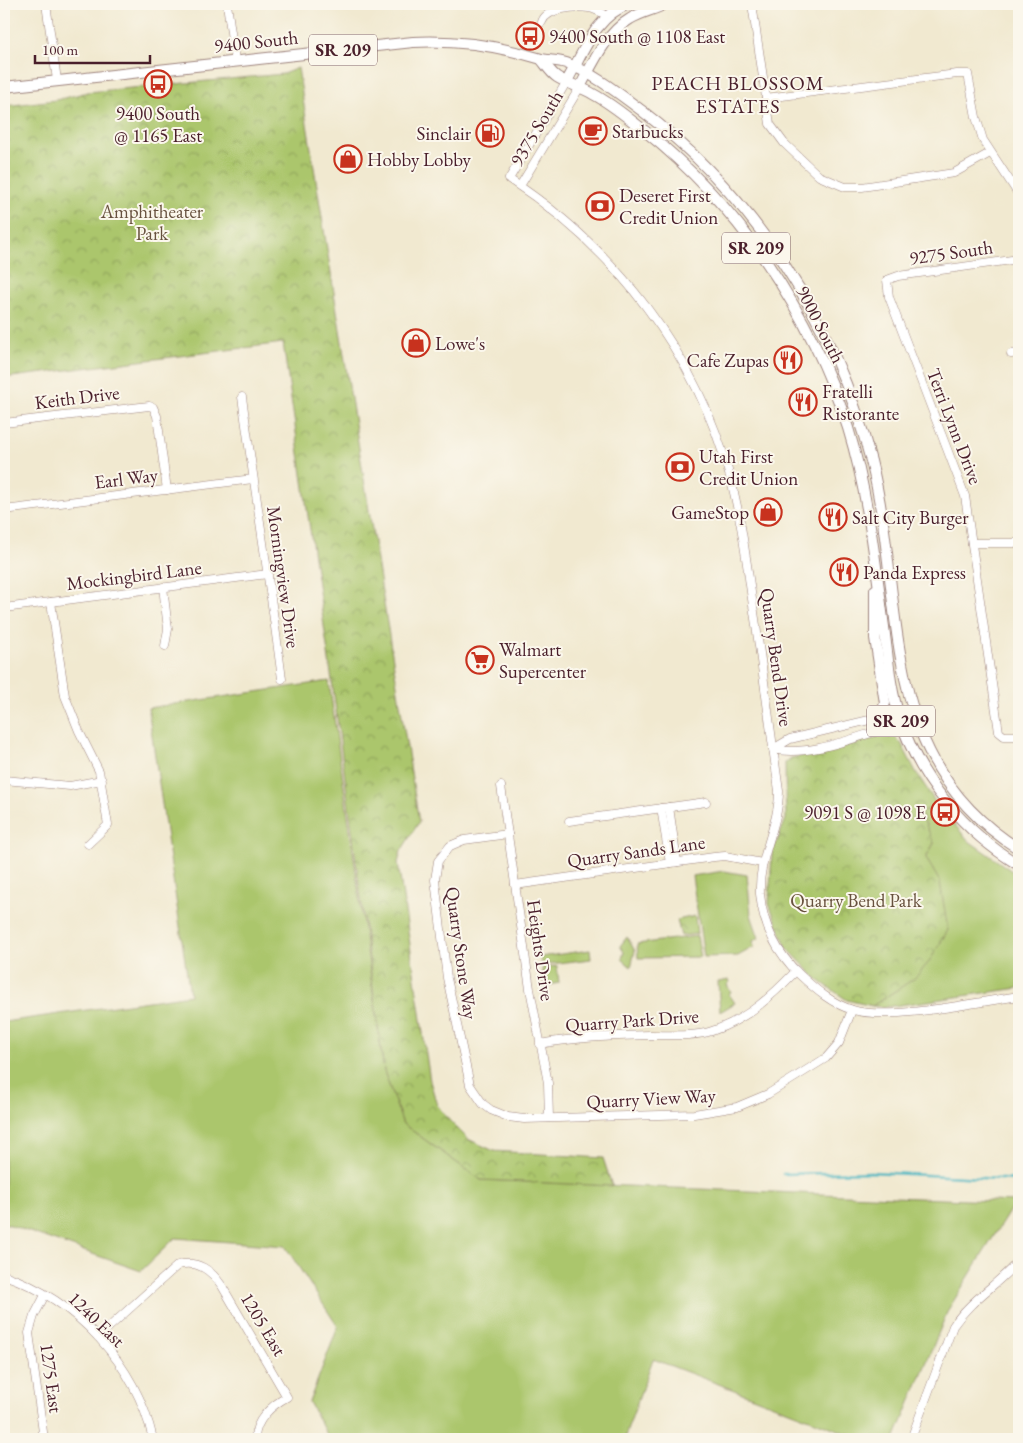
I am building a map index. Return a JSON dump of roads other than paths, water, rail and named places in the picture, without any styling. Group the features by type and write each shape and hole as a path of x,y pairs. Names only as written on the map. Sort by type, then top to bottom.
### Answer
{"main road":[{"path":"567,81 595,31 608,16 629,4"},
{"path":"580,87 605,44 618,28 636,15 665,4"},
{"name":"9400 South","path":"4,86 441,41 496,46 540,59 563,62 575,67"},
{"name":"SR 209","path":"540,59 556,77 567,81"},
{"name":"9000 South","path":"575,67 651,118 710,171 750,217 787,268 834,354 858,419 880,502 904,675 914,717 930,755 953,790 981,820 1019,849"},
{"name":"9000 South","path":"567,81 580,87 630,119 679,160 742,229 780,283 812,339 846,422 864,490 892,684 899,717 919,763 946,802 981,838 1019,864"},
{"path":"877,574 874,626 886,703 881,716"},
{"path":"893,594 893,643 902,704 899,717 911,731 930,769 953,790"}],"street":[{"path":"46,4 57,80"},
{"path":"227,4 235,61"},
{"path":"752,4 770,124 784,143 819,176 845,187 862,187 954,173 990,153"},
{"path":"542,22 544,16 550,12 581,8 592,9 608,16"},
{"path":"766,98 964,73 969,77 978,128 990,153 1019,195"},
{"name":"9375 South","path":"509,180 567,81"},
{"name":"9375 South","path":"520,186 580,87"},
{"name":"Quarry Bend Drive","path":"509,180 520,186 572,226 636,292 679,356 705,408 723,453 741,519 773,749 779,804 762,863 760,894 766,925 779,949 796,971 831,1001 852,1010 867,1013 895,1013 1019,996"},
{"name":"9275 South","path":"888,280 904,275 1019,259"},
{"name":"Terri Lynn Drive","path":"888,280 889,297 961,482 972,544 996,722 1000,735 1019,736"},
{"name":"Morningview Drive","path":"242,397 282,679"},
{"name":"Keith Drive","path":"4,422 139,405 153,408 157,420 167,490"},
{"name":"Earl Way","path":"4,510 253,478"},
{"path":"972,544 1019,542"},
{"name":"Mockingbird Lane","path":"4,608 268,574"},
{"path":"163,588 168,629 165,646"},
{"path":"51,602 65,696 102,780 108,825 88,844"},
{"path":"773,749 790,739 823,733 881,716 899,717"},
{"path":"773,749 786,752 827,745 887,728 899,717"},
{"path":"4,780 70,786 102,780"},
{"name":"Heights Drive","path":"502,786 530,989 548,1083 549,1118"},
{"path":"569,821 706,802"},
{"path":"665,808 674,863"},
{"name":"Quarry Stone Way","path":"500,1115 482,1104 466,1074 447,978 435,870 443,852 457,842 508,834"},
{"name":"Quarry Sands Lane","path":"515,885 725,856 762,863"},
{"name":"Quarry Park Drive","path":"540,1044 582,1037 692,1034 712,1031 734,1022 764,1002 796,971"},
{"name":"Quarry View Way","path":"500,1115 516,1119 694,1114 716,1112 743,1105 768,1094 826,1058 839,1043 852,1010"},
{"path":"911,1439 953,1326 970,1304 1006,1274 1019,1260"},
{"name":"1205 East","path":"98,1337 178,1265 194,1264 209,1270 222,1286 287,1397 268,1410 258,1427 255,1439"},
{"name":"1240 East","path":"4,1276 46,1295 64,1307 98,1337 117,1360 132,1384 143,1408 153,1439"},
{"name":"1275 East","path":"44,1439 29,1333 34,1316 46,1295"}],"waterway":[{"path":"783,1174 871,1172 1019,1180"}],"place":[{"name":"9400 South @ 1108 East","path":"530,36"},
{"name":"9400 South @ 1165 East","path":"158,84"},
{"name":"Starbucks","path":"593,131"},
{"name":"Sinclair","path":"490,133"},
{"name":"Hobby Lobby","path":"348,159"},
{"name":"Deseret First Credit Union","path":"600,206"},
{"name":"Lowe's","path":"416,343"},
{"name":"Cafe Zupas","path":"788,360"},
{"name":"Fratelli Ristorante","path":"803,402"},
{"name":"Utah First Credit Union","path":"680,467"},
{"name":"GameStop","path":"768,512"},
{"name":"Salt City Burger","path":"833,517"},
{"name":"Panda Express","path":"844,572"},
{"name":"Walmart Supercenter","path":"480,660"},
{"name":"9091 S @ 1098 E","path":"945,812"}],"district":[{"name":"PEACH BLOSSOM ESTATES","path":"738,94"}],"park label":[{"name":"Amphitheater Park","path":"152,222"},
{"name":"Quarry Bend Park","path":"856,900"}]}
